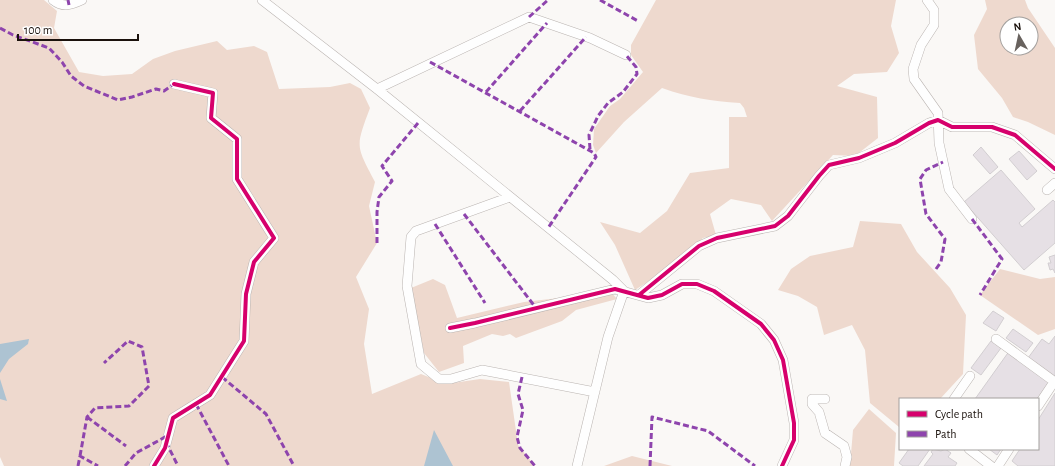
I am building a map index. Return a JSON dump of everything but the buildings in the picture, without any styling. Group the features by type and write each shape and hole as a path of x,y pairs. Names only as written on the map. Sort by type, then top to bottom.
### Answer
{"street":[{"path":"53,0 60,5 68,5 82,0"},
{"path":"262,0 376,89 613,280 624,291"},
{"path":"927,0 934,10 934,25 921,45 913,69 914,80 938,113 939,143 949,189 972,219"},
{"path":"376,89 529,17 590,38 626,55"},
{"path":"154,466 165,448 173,418 210,395 244,341 246,294 254,262 274,238 237,179 237,139 211,118 213,93 174,84"},
{"path":"639,295 699,246 717,238 775,226 788,216 829,165 859,158 895,143 929,123 938,120 952,127 992,127 1015,135 1055,169"},
{"path":"1046,190 1055,183"},
{"path":"510,197 416,231 411,237 407,286 421,364 439,379 451,379 482,370 595,392"},
{"path":"450,328 475,324 615,289 648,298 662,295 682,284 697,284 714,291 761,324 774,340 782,360 794,423 794,440 782,466"},
{"path":"577,466 608,338 624,291"},
{"path":"996,339 1054,382 1039,404"},
{"path":"955,398 970,376"},
{"path":"825,399 812,399 812,404 819,412 824,433 844,446 847,457 845,466"},
{"path":"970,450 991,466"},
{"path":"998,466 1008,450"}],"shaded area":[{"path":"0,0 44,0 57,11 54,28 79,72 103,76 132,74 153,59 175,51 217,41 227,50 254,46 267,52 279,89 330,87 350,83 361,89 370,108 362,131 360,146 361,153 375,182 369,206 377,243 356,277 369,309 364,344 372,394 421,374 446,384 480,379 509,382 518,445 535,466 4,466 0,457"},
{"path":"656,0 896,0 891,26 899,53 887,72 854,74 837,86 877,97 878,138 855,156 833,155 772,221 761,205 731,199 710,214 716,235 703,238 663,272 635,290 615,245 600,222 640,233 667,211 690,173 729,168 729,117 747,117 744,108 740,103 701,98 662,88 624,122 596,153 593,145 594,129 610,106 620,99 643,72 631,55 631,45"},
{"path":"985,0 1025,0 1033,16 999,16 999,56 1039,56 1039,24 1055,48 1055,135 1028,122 1013,117 1002,98 978,69 974,35 987,9"},
{"path":"860,221 901,224 917,252 950,288 966,315 963,374 941,398 899,398 899,427 870,403 865,350 852,325 824,335 817,307 798,296 778,290 791,269 810,256 853,247"},
{"path":"1000,269 1040,279 1055,277 1055,329 1038,335 980,295"},
{"path":"433,279 445,285 457,318 524,302 611,292 617,299 576,310 562,321 516,338 510,334 503,336 492,334 463,346 464,363 439,372 424,353 411,288"},
{"path":"869,409 896,433 894,466 850,466 853,430"},
{"path":"632,456 672,466 604,466"}],"water":[{"path":"29,339 28,344 9,359 0,373 0,344"},
{"path":"0,379 7,401 0,399"},
{"path":"434,430 453,466 424,466"}],"marked path":[{"path":"68,0 69,5"},
{"path":"529,17 548,0"},
{"path":"600,0 638,21"},
{"path":"486,92 547,23"},
{"path":"0,28 13,35 49,48 62,62 71,76 84,86 118,100 156,89 164,91 174,84"},
{"path":"520,111 586,37"},
{"path":"590,149 589,135 598,116 608,103 623,92 637,74 636,67 626,55"},
{"path":"430,62 594,153 596,157 548,228"},
{"path":"377,243 377,212 379,197 392,181 382,166 418,123"},
{"path":"936,269 941,262 945,239 926,214 920,179 926,170 943,162"},
{"path":"464,214 536,308"},
{"path":"972,219 1002,259 980,295"},
{"path":"435,224 485,303"},
{"path":"80,456 87,417 95,408 129,406 149,386 142,347 128,341 104,363"},
{"path":"222,377 266,414 294,466"},
{"path":"522,377 518,394 523,410 517,437 520,448 535,466"},
{"path":"196,404 229,466"},
{"path":"87,417 126,446"},
{"path":"650,466 652,417 708,431 755,466"},
{"path":"125,466 136,453 167,436"},
{"path":"166,442 178,466"},
{"path":"78,466 80,456 98,466"}],"cycle path":[{"path":"154,466 165,448 173,418 210,395 244,341 246,294 254,262 274,238 237,179 237,139 211,118 213,93 174,84"},
{"path":"639,295 699,246 717,238 775,226 788,216 829,165 859,158 895,143 929,123 938,120 952,127 992,127 1015,135 1055,169"},
{"path":"450,328 615,289 648,298 662,295 682,284 697,284 714,291 761,324 774,340 783,360 794,423 794,440 782,466"}]}
